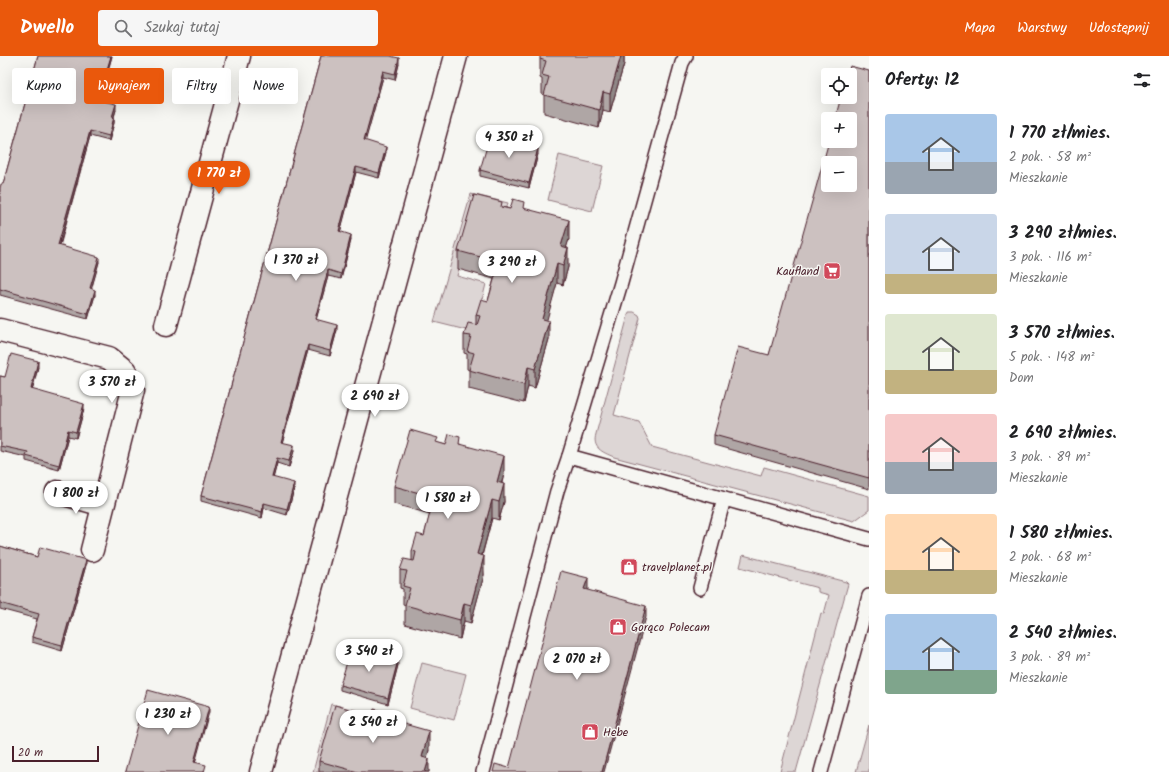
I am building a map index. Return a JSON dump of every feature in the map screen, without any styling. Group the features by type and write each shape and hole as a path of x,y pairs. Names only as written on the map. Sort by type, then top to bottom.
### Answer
{"street":[{"path":"166,325 239,56"},
{"path":"261,772 456,56"},
{"path":"0,330 109,358 125,371 131,381 133,390 92,550"},
{"path":"57,492 104,505"}],"lane":[{"path":"483,772 557,491 621,283 682,63 686,56"},
{"path":"568,456 869,539"},
{"path":"700,588 724,499"},
{"path":"821,772 869,596"}],"shaded area":[{"path":"559,155 603,166 592,211 548,200"},
{"path":"471,194 508,203 502,222 473,214 457,276 486,284 474,332 434,322"},
{"path":"629,312 634,312 639,315 640,318 614,415 639,422 652,447 761,476 764,467 869,496 869,510 854,521 614,457 599,449 595,443 596,434"},
{"path":"743,555 846,582 848,584 796,772 780,772 821,613 824,614 829,595 818,592 818,588 740,567"},
{"path":"422,663 466,674 454,720 410,708"},
{"path":"331,704 367,713 362,729 320,772 313,772"},
{"path":"869,725 869,772 856,772"}],"building":[{"path":"38,56 111,56 107,68 84,68 84,104 116,104 109,136 90,131 58,245 99,257 90,288 95,290 88,314 0,289 0,188 1,184 3,184 25,104 76,104 76,68 35,68"},
{"path":"321,56 390,56 399,58 395,74 383,71 364,140 386,147 379,173 356,167 339,231 351,235 341,274 328,270 315,319 337,325 330,351 308,345 281,442 294,445 289,461 277,458 272,477 294,483 287,509 264,503 262,512 201,496"},
{"path":"540,56 621,56 610,94 603,92 599,110 544,95 549,77 542,75 546,61 540,59"},
{"name":"Kaufland","path":"850,66 869,71 869,478 714,435 738,347 769,355 821,170 821,192 857,192 857,156 825,156 827,148 857,148 857,112 837,112 839,104 857,104 857,68 849,68"},
{"path":"490,136 538,148 529,183 480,170"},
{"path":"474,195 502,202 501,207 510,209 513,199 524,202 523,208 569,220 561,246 568,248 563,266 557,264 542,319 549,321 535,369 528,367 524,385 469,370 474,353 467,351 471,336 464,335 468,323 477,325 480,316 476,315 481,299 488,301 499,262 458,251"},
{"path":"11,354 38,361 31,389 84,404 76,432 68,430 59,465 26,456 28,452 0,446 0,376 5,377"},
{"path":"410,430 438,438 436,442 446,445 449,434 460,437 459,444 504,456 497,482 504,484 499,502 492,500 477,554 484,556 471,605 464,603 460,620 405,605 410,588 403,586 407,571 400,570 404,559 414,561 416,552 412,551 417,534 424,536 434,497 394,486"},
{"path":"0,546 37,557 40,547 86,560 62,645 32,637 39,614 0,603"},
{"path":"561,571 588,578 584,589 646,606 602,772 493,772 495,764 509,768"},
{"path":"351,649 398,660 388,698 340,685"},
{"path":"148,690 209,707 194,762 206,765 204,772 125,772"},
{"path":"335,705 363,713 361,717 371,720 374,709 385,712 383,718 429,731 422,757 429,759 425,772 358,772 319,761"}],"place":[{"name":"Kaufland","path":"832,271"},
{"name":"travelplanet.pl","path":"629,567"},
{"name":"Gorąco Polecam","path":"618,627"},
{"name":"Hebe","path":"590,732"}]}
